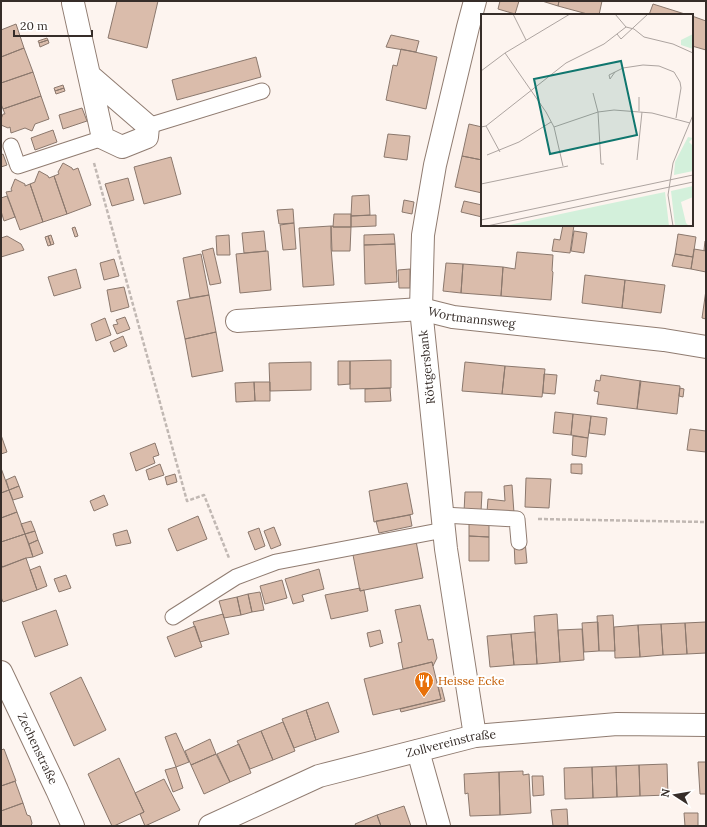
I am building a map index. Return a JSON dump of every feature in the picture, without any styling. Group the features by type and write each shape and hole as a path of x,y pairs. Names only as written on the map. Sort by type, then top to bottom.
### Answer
{"street":[{"path":"73,1 89,75 103,138 122,146 147,137 148,126 89,75"},
{"name":"Röttgersbank","path":"475,736 447,556 421,309 423,235 435,164 468,27 476,1"},
{"name":"Wortmannsweg","path":"237,321 421,309 453,318 664,340 706,347"},
{"name":"Zechenstraße","path":"1,672 73,826"},
{"name":"Zollvereinstraße","path":"210,826 320,776 475,736 617,724 706,725"},
{"path":"418,751 439,826"}],"lane":[{"path":"148,126 262,91"},
{"path":"11,146 18,166 103,138"},
{"path":"173,617 236,577 276,562 444,523 517,519 519,542"}],"path":[{"path":"103,138 94,163 187,501 204,495 236,577"},
{"path":"517,519 706,522"}],"building":[{"path":"117,1 158,1 147,48 108,38"},
{"path":"500,1 519,1 515,14 498,9"},
{"path":"542,1 559,1 558,6"},
{"path":"559,1 602,1 599,14 587,14 558,6"},
{"path":"653,4 685,14 649,14"},
{"path":"693,16 706,21 706,50 693,46"},
{"path":"16,24 24,48 1,57 1,30"},
{"path":"391,35 419,41 416,52 386,47"},
{"path":"47,38 48,40 39,43 38,41"},
{"path":"48,40 49,43 40,47 39,43"},
{"path":"24,48 33,72 1,83 1,57"},
{"path":"401,49 437,57 426,109 386,100 393,65 397,66"},
{"path":"256,57 261,77 177,100 172,80"},
{"path":"33,72 41,96 3,109 1,104 1,83"},
{"path":"63,85 64,88 55,91 54,88"},
{"path":"64,88 65,91 56,94 55,91"},
{"path":"41,96 49,119 35,124 32,131 25,128 11,133 10,127 8,128 1,125 1,119 3,114 5,114 3,109"},
{"path":"82,108 87,121 63,129 59,115"},
{"path":"469,124 481,127 481,160 462,156"},
{"path":"53,130 57,142 35,150 31,138"},
{"path":"388,134 410,136 407,160 384,157"},
{"path":"3,154 7,165 1,167 1,155"},
{"path":"462,156 481,160 481,193 455,187"},
{"path":"171,157 181,194 144,204 134,167"},
{"path":"63,163 73,170 78,168 91,205 67,214 54,176 59,174 58,172"},
{"path":"39,171 49,178 54,176 67,214 43,222 30,184 35,182"},
{"path":"128,178 134,200 112,206 105,184"},
{"path":"15,179 25,184 25,186 30,184 43,222 20,230 6,192 12,191 11,189"},
{"path":"369,195 370,215 351,216 352,196"},
{"path":"7,196 15,217 4,221 1,211 1,198"},
{"path":"404,200 414,202 412,214 402,212"},
{"path":"464,201 481,205 481,217 461,212"},
{"path":"293,209 294,223 279,224 277,210"},
{"path":"334,214 351,214 351,227 333,227"},
{"path":"376,215 376,226 351,227 351,216"},
{"path":"294,223 296,249 283,250 280,225"},
{"path":"331,226 334,285 303,287 299,228"},
{"path":"331,226 351,227 350,251 332,251"},
{"path":"563,226 574,226 570,253 552,251 554,239 560,240"},
{"path":"75,227 78,236 75,237 72,228"},
{"path":"264,231 266,251 244,253 242,233"},
{"path":"574,231 587,233 584,253 571,251"},
{"path":"394,234 395,244 364,245 364,235"},
{"path":"678,234 696,237 693,257 675,254"},
{"path":"51,235 54,244 51,245 48,236"},
{"path":"229,235 230,255 217,255 216,236"},
{"path":"7,236 21,244 24,250 1,257 1,238"},
{"path":"48,236 51,245 48,246 45,237"},
{"path":"706,241 706,251 704,250"},
{"path":"395,244 397,282 365,284 364,245"},
{"path":"213,248 221,283 210,285 202,251"},
{"path":"694,249 706,251 706,272 691,269"},
{"path":"268,251 271,290 240,293 236,254"},
{"path":"517,252 553,255 551,300 501,296 503,267 515,269"},
{"path":"201,254 209,295 190,298 183,258"},
{"path":"675,254 693,257 691,269 672,266"},
{"path":"114,259 119,276 104,280 100,263"},
{"path":"446,263 463,264 461,293 443,291"},
{"path":"463,264 503,267 501,296 461,293"},
{"path":"76,269 81,288 54,296 48,277"},
{"path":"410,269 410,288 399,288 398,270"},
{"path":"585,275 625,280 622,308 582,303"},
{"path":"625,280 665,285 661,313 622,308"},
{"path":"124,287 129,307 111,312 107,290"},
{"path":"706,290 706,319 702,318"},
{"path":"209,295 216,332 185,339 177,301"},
{"path":"125,317 130,329 117,334 113,325 118,324 116,320"},
{"path":"105,318 111,335 96,341 91,324"},
{"path":"216,332 223,371 192,377 185,339"},
{"path":"123,336 127,346 114,352 110,342"},
{"path":"391,360 391,388 350,389 350,361"},
{"path":"338,361 350,361 350,384 338,385"},
{"path":"311,362 311,390 270,391 269,363"},
{"path":"465,362 505,366 502,394 462,391"},
{"path":"505,366 545,369 542,397 502,394"},
{"path":"544,374 557,375 555,394 543,393"},
{"path":"601,375 641,381 637,409 597,404 599,392 594,391 596,380 600,381"},
{"path":"640,381 680,386 677,414 637,409"},
{"path":"254,382 270,382 270,401 255,401"},
{"path":"254,382 255,401 236,402 235,383"},
{"path":"390,388 391,401 365,402 365,389"},
{"path":"680,388 684,389 683,397 679,396"},
{"path":"555,412 573,414 571,435 553,433"},
{"path":"573,414 591,416 588,438 571,435"},
{"path":"591,416 607,418 605,435 589,433"},
{"path":"690,429 706,431 706,452 687,450"},
{"path":"1,435 7,452 1,454"},
{"path":"573,436 588,438 586,457 572,455"},
{"path":"155,443 159,455 153,457 155,463 136,471 130,453"},
{"path":"160,464 164,475 149,480 146,470"},
{"path":"571,464 582,464 582,474 571,473"},
{"path":"1,468 9,490 1,493"},
{"path":"175,474 177,482 167,485 165,477"},
{"path":"15,476 19,486 9,490 6,480"},
{"path":"526,478 551,479 549,508 525,507"},
{"path":"407,483 413,514 374,522 369,491"},
{"path":"512,485 514,513 487,512 488,499 505,501 504,486"},
{"path":"19,486 23,497 13,500 9,490"},
{"path":"9,490 17,512 1,518 1,493"},
{"path":"465,492 482,492 481,512 464,512"},
{"path":"104,495 108,505 94,511 90,501"},
{"path":"17,512 25,534 1,542 1,518"},
{"path":"410,515 412,526 379,533 376,521"},
{"path":"198,516 207,539 177,551 168,529"},
{"path":"31,521 35,531 25,534 21,524"},
{"path":"469,523 489,524 489,537 469,536"},
{"path":"274,527 281,545 271,549 264,531"},
{"path":"259,528 265,546 255,550 248,532"},
{"path":"127,530 131,543 116,546 113,534"},
{"path":"35,531 38,540 29,544 25,534"},
{"path":"25,534 33,557 2,567 1,542"},
{"path":"469,536 489,537 489,561 469,561"},
{"path":"38,540 43,553 33,557 29,544"},
{"path":"416,541 423,578 360,591 353,555"},
{"path":"525,541 527,563 515,564 514,542"},
{"path":"26,558 37,590 3,602 1,597 1,566 3,567"},
{"path":"40,566 47,586 37,590 30,570"},
{"path":"319,569 324,589 302,595 304,601 293,604 285,579"},
{"path":"66,575 71,588 59,592 54,579"},
{"path":"282,580 287,598 265,604 260,586"},
{"path":"360,588 360,591 364,590 368,611 331,619 325,595"},
{"path":"260,592 264,610 252,612 248,594"},
{"path":"248,594 252,612 241,615 237,597"},
{"path":"237,597 241,615 224,618 219,601"},
{"path":"420,605 428,640 433,639 437,658 433,666 432,662 403,669 398,643 402,642 395,610"},
{"path":"56,610 68,645 35,657 22,622"},
{"path":"223,614 229,634 200,642 193,622"},
{"path":"557,614 560,662 537,664 534,616"},
{"path":"613,615 615,651 599,651 597,616"},
{"path":"598,622 599,651 584,652 582,623"},
{"path":"706,622 706,653 687,654 685,623"},
{"path":"685,623 687,654 663,655 661,624"},
{"path":"661,624 663,655 640,657 638,625"},
{"path":"638,625 640,657 615,658 614,627"},
{"path":"195,626 202,647 175,657 167,637"},
{"path":"582,629 584,660 560,662 558,630"},
{"path":"380,630 383,643 370,647 367,633"},
{"path":"535,632 537,664 514,665 511,634"},
{"path":"511,634 514,665 490,667 487,636"},
{"path":"432,662 441,699 373,715 364,679"},
{"path":"81,677 106,730 74,746 50,693"},
{"path":"440,681 445,701 401,712 400,709 441,699 437,682"},
{"path":"328,702 339,732 316,740 306,710"},
{"path":"306,710 316,740 294,748 282,719"},
{"path":"283,722 295,751 273,760 261,731"},
{"path":"261,731 273,760 250,769 237,741"},
{"path":"176,733 189,762 176,767 165,737"},
{"path":"210,739 216,754 191,765 185,751"},
{"path":"239,744 251,773 230,782 217,754"},
{"path":"4,749 16,781 1,786 1,750"},
{"path":"216,754 230,782 204,794 191,765"},
{"path":"119,758 144,812 112,826 88,774"},
{"path":"698,762 706,762 706,794 700,794"},
{"path":"667,764 668,795 640,796 639,765"},
{"path":"639,765 640,796 617,797 616,766"},
{"path":"616,766 617,797 593,798 592,767"},
{"path":"176,767 183,788 173,792 165,770"},
{"path":"592,767 593,798 565,799 564,768"},
{"path":"523,771 523,775 529,774 531,813 500,815 499,772"},
{"path":"499,772 500,815 470,816 468,793 465,794 464,774"},
{"path":"532,776 543,776 544,795 533,796"},
{"path":"164,779 180,810 145,826 140,814 144,812 135,793"},
{"path":"15,781 23,803 1,811 1,786"},
{"path":"23,803 27,815 30,816 32,823 31,826 1,826 1,811"},
{"path":"404,806 411,826 381,826 377,815"},
{"path":"567,809 568,826 553,826 551,810"},
{"path":"684,813 698,813 698,826 685,826"},
{"path":"377,815 381,826 356,826 355,824"}],"place":[{"name":"Heisse Ecke","path":"424,698"}]}
